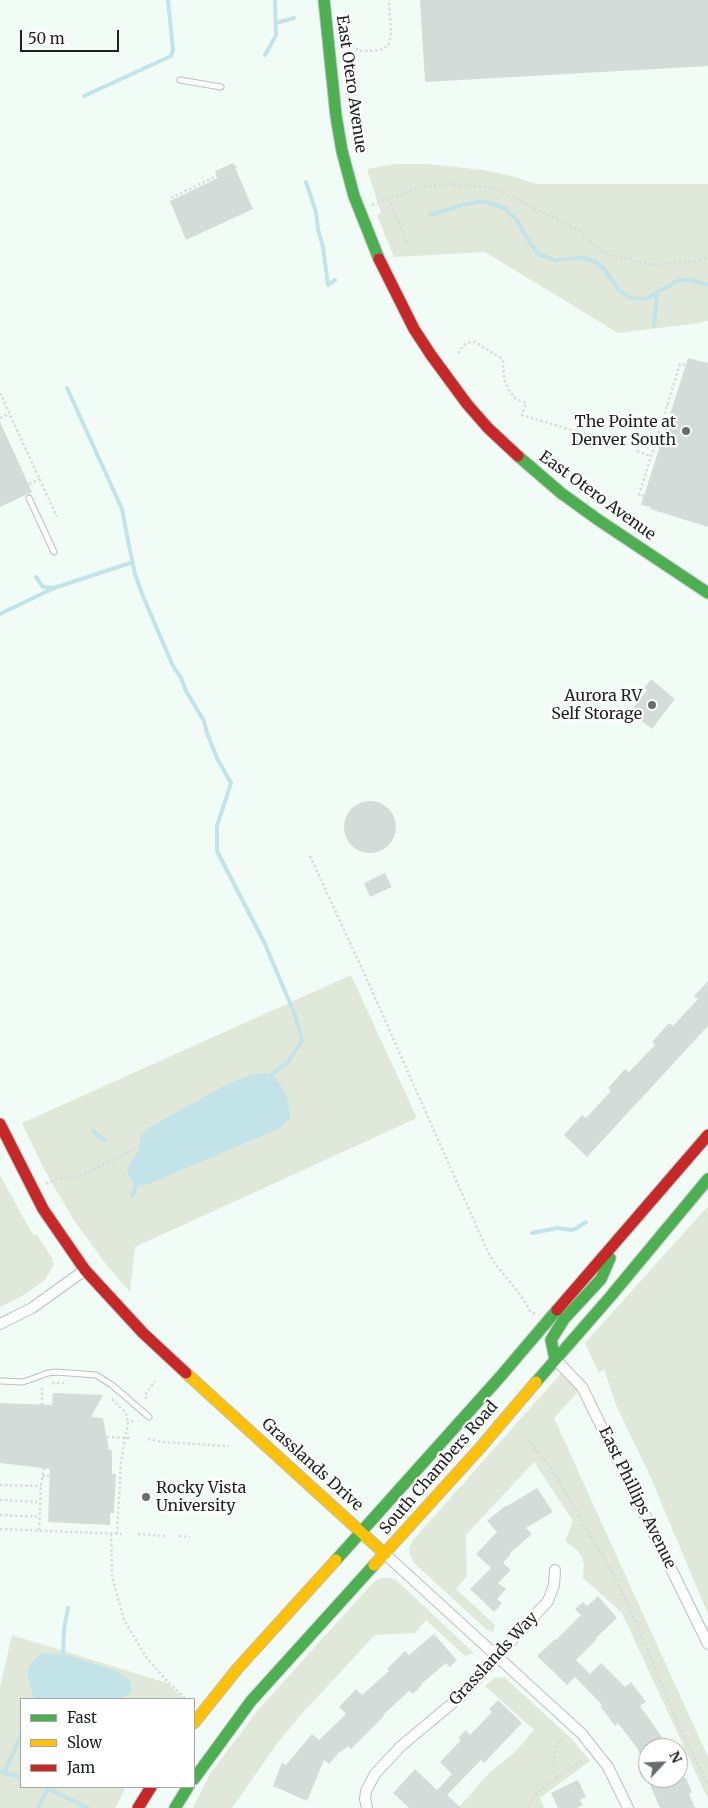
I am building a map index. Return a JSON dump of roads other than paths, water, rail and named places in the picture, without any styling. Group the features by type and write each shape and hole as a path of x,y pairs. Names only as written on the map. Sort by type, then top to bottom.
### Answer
{"main road":[{"name":"East Otero Avenue","path":"324,0 332,92 339,136 359,209 380,263 414,329 449,380 488,428 533,470 561,493 708,594"},
{"name":"Grasslands Drive","path":"0,1124 51,1222 85,1270 143,1333 385,1554"},
{"name":"South Chambers Road","path":"195,1722 238,1668 362,1532 546,1324 708,1135"},
{"name":"South Chambers Road","path":"195,1778 251,1701 480,1448 555,1359 610,1298 708,1179"},
{"path":"555,1359 551,1340 564,1319 601,1279 618,1241"},
{"path":"138,1808 150,1788"},
{"path":"176,1808 187,1788"}],"street":[{"path":"0,1324 32,1308 85,1270"},
{"name":"East Phillips Avenue","path":"555,1359 582,1387 708,1644"},
{"name":"Grasslands Drive","path":"385,1554 591,1744 610,1771 628,1808"},
{"name":"Grasslands Way","path":"364,1807 369,1784 385,1762 412,1735 462,1696 548,1601 554,1586 555,1570"}],"lane":[{"path":"180,80 221,87"},
{"path":"29,498 54,552"},
{"path":"0,1381 23,1382 56,1372 100,1377 149,1417"}],"water":[{"path":"266,1073 277,1079 287,1097 290,1118 280,1128 151,1183 138,1186 134,1198 130,1196 134,1183 129,1177 127,1169 139,1149 140,1138 147,1129 222,1087 250,1075"},
{"path":"47,1653 67,1655 114,1670 130,1680 131,1688 129,1694 123,1698 34,1698 28,1669 39,1655"}],"waterway":[{"path":"84,96 171,56 173,50 168,0"},
{"path":"265,55 276,35 275,0"},
{"path":"276,23 294,18"},
{"path":"306,182 316,212 328,285 335,280"},
{"path":"430,215 478,202 486,202 504,208 517,220 531,245 540,255 554,260 583,258 596,262 604,269 619,290 630,298 646,299 679,280 690,280 708,285"},
{"path":"654,326 657,294"},
{"path":"67,388 122,509 135,574 142,594 173,666 204,721 217,758 231,783 217,826 217,851 265,944 295,1015 302,1040 288,1062 267,1078"},
{"path":"36,577 43,587 54,588 133,562"},
{"path":"0,614 52,589"},
{"path":"93,1131 105,1141"},
{"path":"532,1233 558,1228 571,1230 586,1222"},
{"path":"63,1658 64,1629 68,1608"},
{"path":"4,1773 20,1737"},
{"path":"0,1772 20,1777"},
{"path":"47,1788 88,1808"},
{"path":"39,1806 48,1789"}],"place":[{"name":"The Pointe at Denver South","path":"686,431"},
{"name":"Aurora RV Self Storage","path":"652,705"},
{"name":"Rocky Vista University","path":"146,1497"}]}
